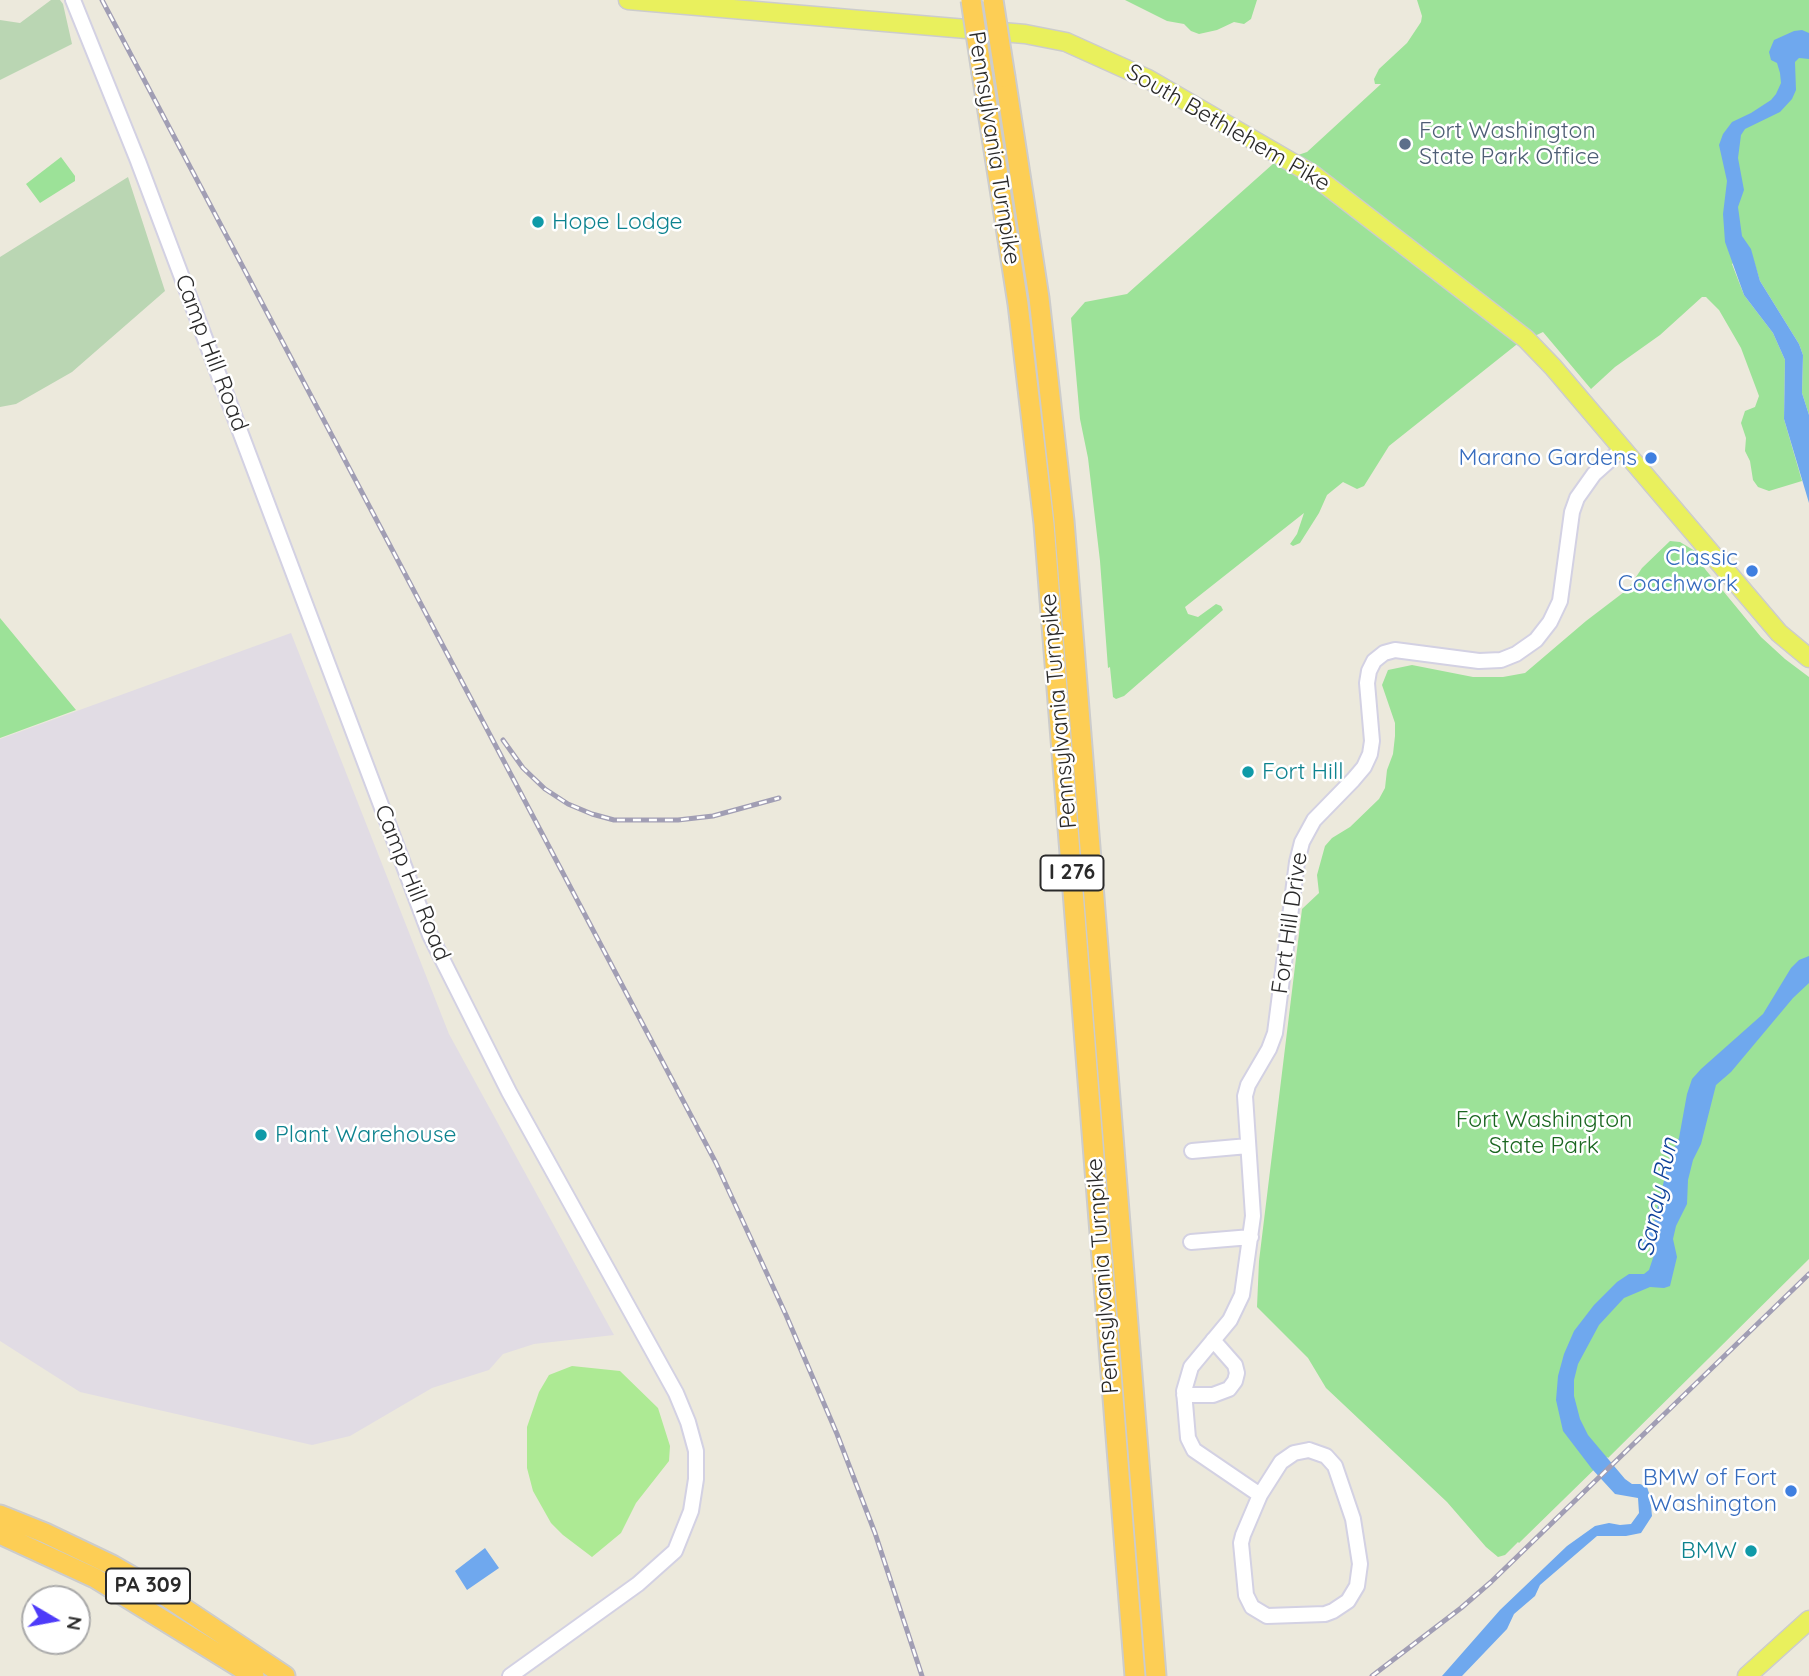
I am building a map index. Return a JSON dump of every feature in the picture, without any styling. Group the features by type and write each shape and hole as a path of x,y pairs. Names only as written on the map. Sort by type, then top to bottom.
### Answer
{"highway":[{"name":"Pennsylvania Turnpike","path":"971,0 1018,304 1044,524 1135,1676"},
{"name":"Pennsylvania Turnpike","path":"993,0 1039,298 1064,521 1156,1676"},
{"name":"PA 309","path":"0,1515 112,1565 164,1595 285,1676"},
{"name":"PA 309","path":"0,1534 96,1578 254,1676"}],"main road":[{"name":"South Bethlehem Pike","path":"628,0 1025,34 1066,42 1115,64 1279,153 1343,196 1527,340 1779,634 1807,657"},
{"path":"1747,1676 1802,1631 1809,1620"}],"street":[{"name":"Camp Hill Road","path":"73,0 138,161 430,935 509,1092 676,1393 696,1451 696,1479 691,1511 675,1551 638,1584 510,1676"},
{"name":"Fort Hill Drive","path":"1261,1496 1194,1450 1188,1438 1184,1395 1191,1367 1239,1305 1253,1216 1244,1105 1246,1091 1275,1033 1298,855 1305,834 1314,820 1353,780 1370,754 1372,741 1367,683 1371,666 1384,653 1395,650 1479,661 1501,660 1522,651 1536,640 1550,622 1560,601 1572,512 1577,498 1594,474 1622,449"},
{"path":"1192,1150 1248,1146"},
{"path":"1191,1242 1251,1237"},
{"path":"1184,1395 1213,1395 1225,1392 1233,1385 1237,1373 1235,1365 1213,1340"},
{"path":"1298,1451 1320,1453 1335,1466 1353,1519 1360,1564 1353,1594 1334,1611 1325,1614 1271,1617 1252,1607 1244,1589 1241,1543 1245,1528 1261,1496 1281,1462 1298,1451"}],"shaded area":[{"path":"291,633 449,1034 614,1335 534,1344 503,1354 489,1370 432,1388 350,1436 312,1445 80,1392 0,1341 0,739"}],"green space":[{"path":"51,0 60,0 63,4 72,44 0,80 0,20 20,23"},
{"path":"1125,0 1257,0 1251,19 1244,24 1234,22 1199,34 1184,24 1167,21"},
{"path":"1417,0 1809,0 1809,415 1802,393 1803,355 1760,281 1750,249 1732,264 1744,295 1773,333 1785,360 1784,419 1802,481 1769,491 1758,487 1753,480 1741,423 1745,411 1755,407 1759,396 1741,348 1719,310 1706,297 1702,297 1660,335 1615,367 1591,389 1543,332 1516,345 1389,446 1364,486 1357,489 1343,482 1327,495 1300,543 1293,546 1290,544 1297,534 1304,513 1185,607 1188,614 1198,617 1216,604 1223,610 1124,696 1116,699 1113,697 1110,667 1108,668 1100,561 1088,458 1080,419 1071,318 1085,302 1127,294 1274,163 1307,152 1381,84 1375,84 1374,79 1379,69 1407,43 1421,22"},
{"path":"61,157 75,176 75,181 40,203 26,184"},
{"path":"128,177 165,291 72,372 16,404 0,407 0,257"},
{"name":"Fort Washington State Park","path":"1670,541 1680,542 1695,551 1705,569 1761,637 1809,677 1809,1259 1608,1458 1519,1543 1505,1555 1498,1557 1447,1502 1326,1388 1308,1358 1257,1307 1259,1261 1302,909 1319,893 1317,875 1325,846 1379,799 1385,788 1395,736 1395,723 1382,685 1388,670 1412,665 1473,677 1503,677 1525,673 1628,589 1642,568"},
{"path":"0,618 76,710 0,738"},
{"path":"572,1366 620,1371 658,1408 670,1446 669,1461 636,1503 621,1533 592,1557 551,1523 533,1491 527,1468 527,1427 539,1392 549,1375"}],"water":[{"path":"1802,30 1809,33 1809,59 1799,58 1795,62 1796,90 1792,99 1780,112 1745,129 1741,135 1738,158 1744,190 1738,207 1742,236 1751,249 1760,281 1803,355 1802,393 1809,415 1809,503 1784,419 1785,360 1773,333 1744,295 1725,242 1723,214 1727,181 1719,145 1732,122 1751,113 1776,94 1781,83 1780,73 1769,52 1774,40"},
{"path":"1809,956 1809,983 1793,998 1731,1072 1716,1085 1701,1144 1688,1180 1687,1204 1673,1239 1677,1257 1670,1286 1650,1287 1624,1298 1599,1325 1578,1364 1574,1396 1580,1419 1588,1435 1625,1479 1632,1484 1647,1487 1652,1516 1641,1533 1597,1536 1540,1585 1535,1596 1514,1614 1507,1629 1462,1676 1442,1676 1500,1610 1567,1546 1595,1526 1609,1523 1631,1524 1639,1513 1638,1498 1615,1494 1563,1431 1556,1400 1558,1376 1564,1354 1574,1331 1594,1305 1617,1282 1629,1274 1644,1274 1649,1270 1655,1252 1655,1239 1643,1246 1643,1242 1653,1226 1669,1160 1679,1138 1692,1079 1763,1014 1791,968 1799,960"},
{"path":"485,1548 499,1568 467,1590 455,1571"}],"railway":[{"path":"102,0 716,1163 837,1434 875,1533 922,1676"},
{"path":"503,740 523,768 545,789 568,804 614,820 678,820 713,816 779,798"},
{"path":"1372,1676 1491,1582 1809,1274"}],"place":[{"name":"Fort Washington State Park Office","path":"1405,144"},
{"name":"Hope Lodge","path":"538,222"},
{"name":"Marano Gardens","path":"1651,458"},
{"name":"Classic Coachwork","path":"1752,571"},
{"name":"Fort Hill","path":"1248,772"},
{"name":"Plant Warehouse","path":"261,1135"},
{"name":"BMW of Fort Washington","path":"1791,1491"},
{"name":"BMW","path":"1751,1551"}],"water label":[{"name":"Sandy Run","path":"1658,1197"}]}
